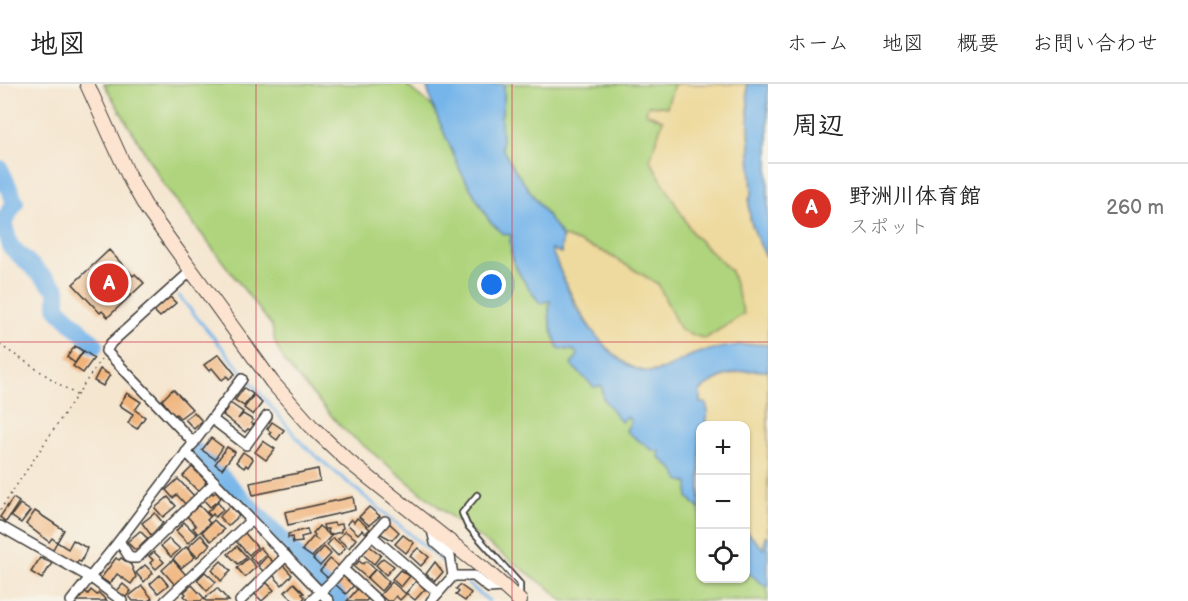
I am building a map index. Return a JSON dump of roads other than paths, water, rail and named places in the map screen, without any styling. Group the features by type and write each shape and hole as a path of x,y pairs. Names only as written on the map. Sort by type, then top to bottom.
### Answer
{"street":[{"path":"87,84 133,186 147,209 272,382 311,426 348,460 520,601"},
{"path":"191,271 106,351 194,443"},
{"path":"70,601 91,578 242,379"},
{"path":"212,419 246,445 267,416"},
{"path":"186,453 329,601"},
{"path":"119,541 130,558 137,558 215,482"},
{"path":"165,601 251,520"},
{"path":"311,601 385,521"},
{"path":"0,526 91,578 122,601"},
{"path":"431,526 435,543 450,556 453,576"},
{"path":"372,536 438,593"},
{"path":"240,601 286,556"},
{"path":"343,569 378,601"},
{"path":"431,601 453,576 474,576 489,588 504,587"}],"lane":[{"path":"477,495 462,513 467,525 520,584 520,601"}],"water":[{"path":"426,84 504,84 501,118 502,148 514,169 562,236 561,253 551,249 575,305 597,337 629,366 641,371 652,372 695,354 711,350 741,345 768,345 768,371 749,371 723,376 700,391 700,403 706,403 708,412 705,421 696,421 696,506 688,497 688,483 679,480 674,470 659,457 660,451 652,450 626,431 631,421 627,417 621,422 603,398 602,386 594,387 571,365 578,355 575,351 558,348 550,319 550,301 540,303 518,271 510,245 511,235 504,234 490,222 461,172 433,107"},
{"path":"747,84 768,84 768,261 750,218 749,200 752,192"},
{"path":"750,535 764,549 765,536 768,536 768,588 750,574"}],"waterway":[{"path":"0,169 15,202 3,223 10,246 57,290 57,308 95,345"},
{"path":"179,296 303,445 442,561"},
{"path":"197,452 323,583"},
{"path":"468,584 489,601"},
{"path":"330,590 340,601"}],"place":[{"name":"野洲川体育館","path":"109,283"}]}
